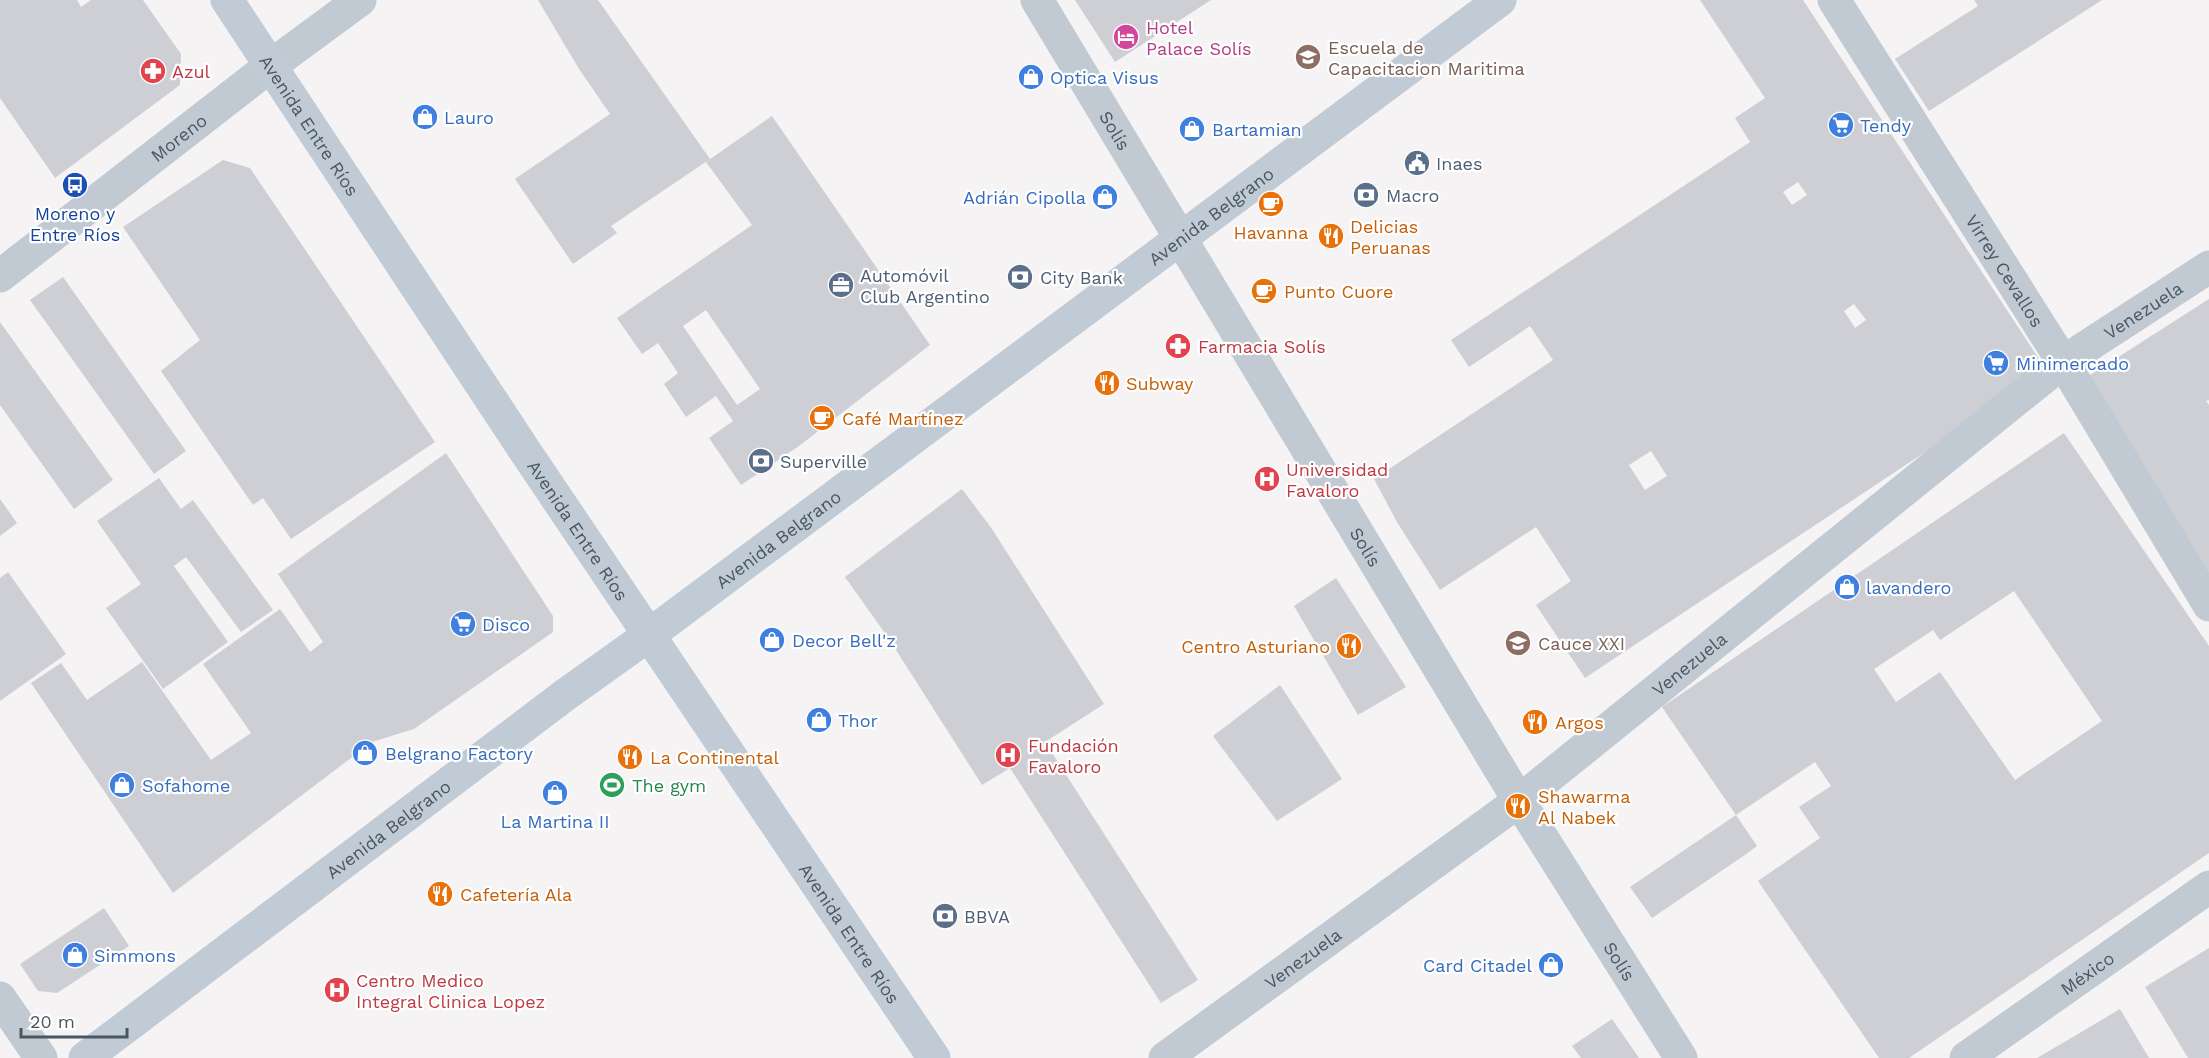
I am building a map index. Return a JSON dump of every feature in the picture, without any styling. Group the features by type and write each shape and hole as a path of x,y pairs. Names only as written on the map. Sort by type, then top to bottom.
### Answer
{"main road":[{"name":"Avenida Entre Ríos","path":"226,0 934,1058"},
{"name":"Avenida Belgrano","path":"85,1058 556,702 1500,0"}],"street":[{"name":"Moreno","path":"0,276 269,67 360,0"},
{"name":"Solís","path":"1037,0 1520,801 1681,1058"},
{"name":"Virrey Cevallos","path":"1834,0 2063,362 2209,605"},
{"name":"Venezuela","path":"1165,1058 1520,801 2063,362 2209,267"},
{"name":"México","path":"1966,1058 2209,888"},
{"path":"0,998 41,1058"}],"building":[{"path":"0,0 77,0 81,7 91,0 143,0 181,54 180,85 55,178 0,98"},
{"path":"538,0 598,0 710,159 611,226 617,233 573,264 515,179 610,114 579,69"},
{"name":"Hotel Palace Solís","path":"1075,0 1211,0 1115,62"},
{"path":"1700,0 1803,0 2047,371 1585,678 1536,605 1571,581 1536,527 1440,590 1397,522 1374,479 1553,360 1530,326 1469,367 1451,340 1750,142 1735,118 1765,98","holes":["1798,182 1807,195 1792,205 1783,192","1854,304 1866,320 1855,328 1844,311","1651,451 1667,476 1645,490 1629,465"]},
{"path":"1974,0 2102,0 1929,111 1895,59 1978,6"},
{"path":"772,116 930,345 799,446 741,485 709,438 733,421 716,396 686,417 664,384 678,373 658,343 642,354 617,318 752,225 706,162","holes":["706,310 760,389 737,405 683,326"]},
{"path":"223,160 250,168 435,442 291,539 263,498 253,505 161,371 200,340 123,227"},
{"path":"63,277 186,451 154,474 30,300"},
{"path":"2209,299 2209,400 2206,401 2209,405 2209,574 2084,379"},
{"path":"0,322 113,480 74,509 0,405"},
{"path":"2064,433 2209,646 2209,853 1909,1058 1879,1058 1758,881 1820,838 1799,807 1831,786 1815,762 1736,815 1662,707","holes":["2014,591 2102,721 2015,780 1940,672 1896,702 1874,669 1933,630 1940,640"]},
{"path":"446,453 553,616 553,632 414,729 372,742 173,893 31,683 61,663 87,700 142,662 211,760 251,733 203,664 280,609 310,652 323,642 278,574"},
{"path":"159,478 181,509 193,500 273,610 241,632 186,557 174,566 228,642 163,689 106,608 141,584 97,521"},
{"name":"Fundación Favaloro","path":"962,489 992,529 1104,704 1045,742 1198,980 1161,1003 1010,768 982,785 889,639 845,577"},
{"path":"0,499 17,523 0,536"},
{"path":"8,572 66,654 0,701 0,578"},
{"name":"Centro Asturiano","path":"1336,578 1406,687 1358,715 1294,606"},
{"path":"1280,685 1342,779 1277,821 1213,736"},
{"path":"1736,815 1757,846 1652,918 1630,887"},
{"name":"Simmons","path":"104,908 129,946 57,993 38,991 20,964"},
{"path":"2209,948 2209,1058 2188,1058 2145,987"},
{"path":"2120,1009 2149,1058 2037,1058 2078,1034"},
{"path":"1612,1019 1639,1058 1581,1058 1572,1046"}],"place":[{"name":"Hotel Palace Solís","path":"1126,37"},
{"name":"Escuela de Capacitacion Maritima","path":"1308,57"},
{"name":"Azul","path":"153,71"},
{"name":"Optica Visus","path":"1031,77"},
{"name":"Lauro","path":"425,117"},
{"name":"Tendy","path":"1841,125"},
{"name":"Bartamian","path":"1192,129"},
{"name":"Inaes","path":"1417,163"},
{"name":"Moreno y Entre Ríos","path":"75,185"},
{"name":"Macro","path":"1366,195"},
{"name":"Adrián Cipolla","path":"1105,197"},
{"name":"Havanna","path":"1271,204"},
{"name":"Delicias Peruanas","path":"1331,236"},
{"name":"City Bank","path":"1020,277"},
{"name":"Automóvil Club Argentino","path":"841,285"},
{"name":"Punto Cuore","path":"1264,291"},
{"name":"Farmacia Solís","path":"1178,346"},
{"name":"Minimercado","path":"1996,363"},
{"name":"Subway","path":"1107,383"},
{"name":"Café Martínez","path":"822,418"},
{"name":"Superville","path":"761,461"},
{"name":"Universidad Favaloro","path":"1267,479"},
{"name":"lavandero","path":"1847,587"},
{"name":"Disco","path":"463,624"},
{"name":"Decor Bell'z","path":"772,640"},
{"name":"Cauce XXI","path":"1518,643"},
{"name":"Centro Asturiano","path":"1349,646"},
{"name":"Thor","path":"819,720"},
{"name":"Argos","path":"1535,722"},
{"name":"Belgrano Factory","path":"365,753"},
{"name":"Fundación Favaloro","path":"1008,755"},
{"name":"La Continental","path":"630,757"},
{"name":"Sofahome","path":"122,785"},
{"name":"The gym","path":"612,785"},
{"name":"La Martina II","path":"555,793"},
{"name":"Shawarma Al Nabek","path":"1518,806"},
{"name":"Cafetería Ala","path":"440,894"},
{"name":"BBVA","path":"945,916"},
{"name":"Simmons","path":"75,955"},
{"name":"Card Citadel","path":"1551,965"},
{"name":"Centro Medico Integral Clinica Lopez","path":"337,990"}]}
